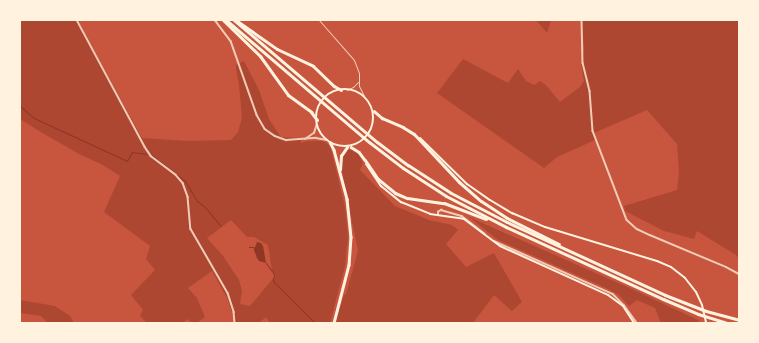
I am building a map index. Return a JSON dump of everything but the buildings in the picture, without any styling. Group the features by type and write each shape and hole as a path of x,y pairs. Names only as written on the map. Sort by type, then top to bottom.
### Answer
{"highway":[{"path":"223,20 258,54 288,94 311,112 317,122"},
{"path":"226,20 354,129 430,186 488,219 675,304 728,323"},
{"path":"234,20 383,146 419,172 462,199 501,220 682,302 739,320"},
{"path":"234,20 241,23 277,48 311,64 333,85 341,90"},
{"path":"414,134 459,182 483,203 507,218 584,258"},
{"path":"365,160 378,179 396,193 410,198 441,202 488,219"}],"main road":[{"path":"636,323 621,305 608,294 493,242 465,220 456,217 438,215 410,206 390,194 374,178 359,152 349,147 337,146 328,141 321,134 317,122 318,109 322,101 331,94 341,90 357,92 364,96 372,109 382,118 403,127 414,134 456,174 495,204 520,217 545,227 664,263 687,280 700,300 706,323"},
{"path":"341,176 340,158 349,147 361,142 370,133 374,120 372,109"},
{"path":"328,141 341,176 349,212 351,246 348,268 334,323"}],"street":[{"path":"77,20 145,147 153,157 174,173 183,183 188,197 191,230 228,293 234,312 235,323"},
{"path":"214,20 231,41 257,115 264,127 272,135 281,139 294,141 318,138 328,141"},
{"path":"582,20 583,63 590,91 593,131 627,220 642,231 739,274"},
{"path":"304,140 314,133 317,122"},
{"path":"438,215 438,211 441,210 464,217 495,241 534,261"}],"lane":[{"path":"318,20 354,60 358,68 359,86 364,96"},
{"path":"347,90 355,86 359,79"}],"shaded area":[{"path":"20,20 77,20 142,138 188,141 231,140 238,132 242,118 236,65 244,61 259,90 269,119 281,137 300,138 301,143 308,141 322,141 328,144 331,149 345,207 348,237 345,266 330,323 270,323 266,317 259,323 233,323 234,318 227,298 212,271 188,288 197,298 205,317 197,323 192,323 187,319 183,323 147,323 140,316 143,310 131,295 155,270 146,259 150,246 104,212 120,176 20,119","holes":["231,220 247,237 254,237 268,245 272,271 276,275 250,306 240,304 242,291 239,280 223,256 207,238"]},
{"path":"536,20 551,20 547,33"},
{"path":"582,20 739,20 739,259 736,255 697,231 694,239 664,231 625,211 624,206 677,190 679,172 677,144 647,110 594,133 595,140 557,157 544,168 437,93 463,59 508,83 518,69 526,81 534,85 540,81 546,85 560,102 580,87 584,81 581,64 584,49"},
{"path":"347,150 352,150 358,153 363,163 360,170 395,206 429,220 452,225 458,230 446,244 466,267 494,253 522,302 512,311 494,295 473,323 335,323 344,295 346,294 358,251 342,171 343,155"},
{"path":"469,217 634,290 698,320 700,323 661,323 655,308 637,300 629,306 619,295 608,289 498,240"},
{"path":"257,242 261,243 263,246 266,263 259,261 257,258 254,250"},
{"path":"20,300 55,306 70,316 74,323 48,323 41,316 20,313"}],"waterway":[{"path":"20,106 34,118 127,161 132,152 146,154"},
{"path":"150,154 185,181 197,201 204,206 221,226"},
{"path":"249,247 253,247 255,249"},
{"path":"266,263 274,274 273,281 313,321"}]}
